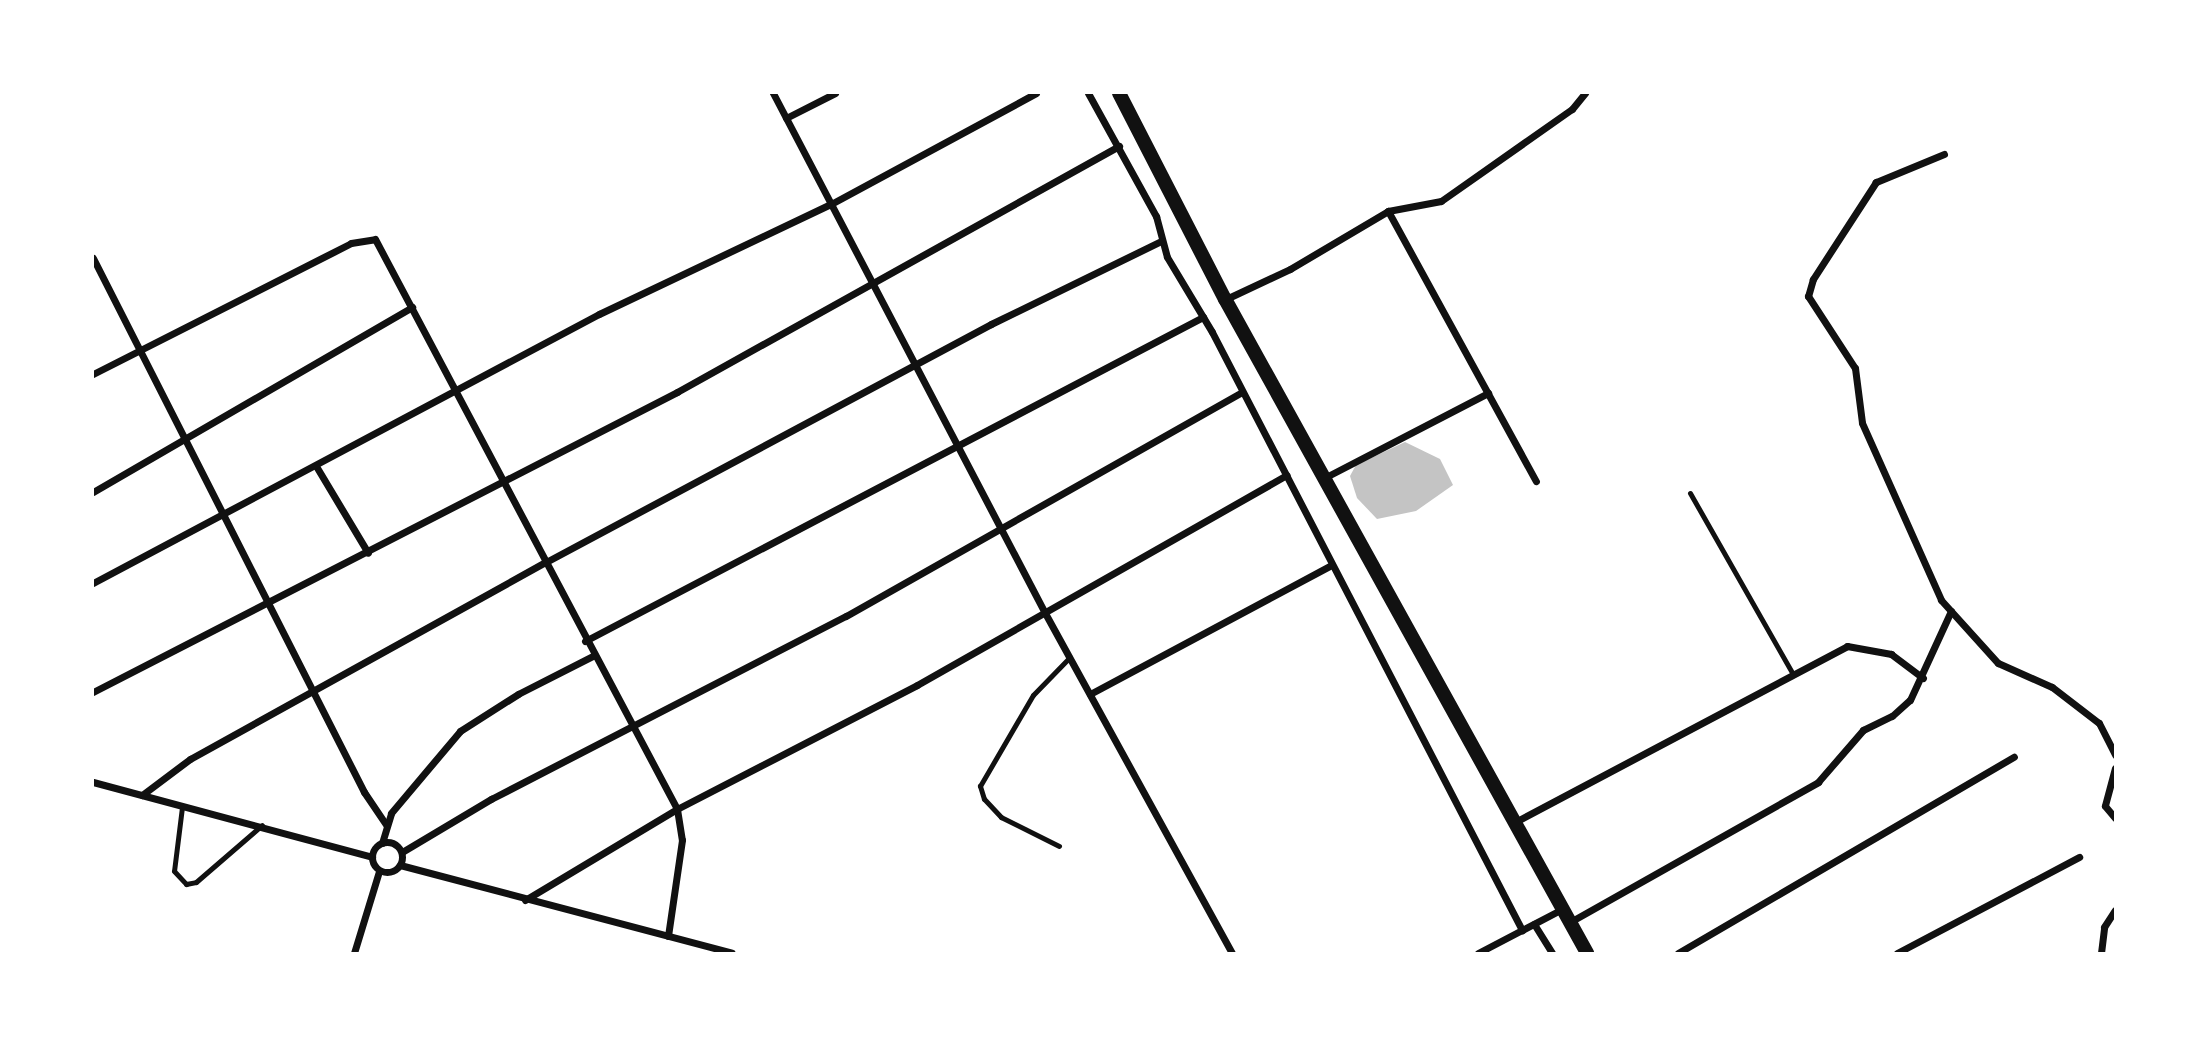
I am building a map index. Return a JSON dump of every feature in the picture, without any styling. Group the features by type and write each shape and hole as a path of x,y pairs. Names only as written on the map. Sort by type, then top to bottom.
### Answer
{"main road":[{"path":"1119,93 1225,299 1587,953"}],"street":[{"path":"773,93 1045,613 1232,953"},
{"path":"786,118 835,93"},
{"path":"93,583 455,393 599,314 831,204 1036,93"},
{"path":"1088,93 1156,216 1161,241 1286,475 1522,930"},
{"path":"1225,299 1290,269 1388,211 1441,201 1572,109 1585,93"},
{"path":"93,692 503,485 1119,146"},
{"path":"1944,154 1876,182 1813,279 1808,296 1855,368 1862,423 1881,474 1929,579 1951,611 1998,663 2052,687 2099,723 2107,731 2115,755"},
{"path":"1388,211 1536,481"},
{"path":"93,374 369,237 380,244 631,729 677,809 682,840 668,936"},
{"path":"142,795 190,759 546,562 916,366 1161,241"},
{"path":"93,258 316,691 364,792 386,825"},
{"path":"93,492 412,307"},
{"path":"586,641 1203,317"},
{"path":"401,852 491,799 631,729 846,615 1242,392"},
{"path":"1324,478 1488,393"},
{"path":"316,466 368,553"},
{"path":"525,900 677,809 1045,613 1286,475"},
{"path":"1090,694 1332,565"},
{"path":"1478,953 1534,924 1566,916 1804,793 1863,730 1903,709 1923,678 1951,611"},
{"path":"1514,822 1833,651 1859,645 1891,654 1923,678"},
{"path":"372,857 382,843 386,825 460,731 518,694 593,656"},
{"path":"1678,953 2014,757"},
{"path":"2115,768 2105,806 2115,818"},
{"path":"93,782 372,857 379,871 354,953"},
{"path":"379,871 395,871 400,865 401,852 394,844 382,843"},
{"path":"1897,953 2079,857"},
{"path":"400,865 732,953"},
{"path":"2101,953 2104,927 2115,910"},
{"path":"1534,924 1552,953"}],"lane":[{"path":"1690,493 1793,674"},
{"path":"1059,846 1001,817 984,799 980,786 1033,695 1070,657"},
{"path":"182,807 174,871 186,884 196,881 261,825"}],"building":[{"path":"1405,442 1440,459 1453,485 1416,511 1377,519 1357,498 1350,476 1356,465"}]}
